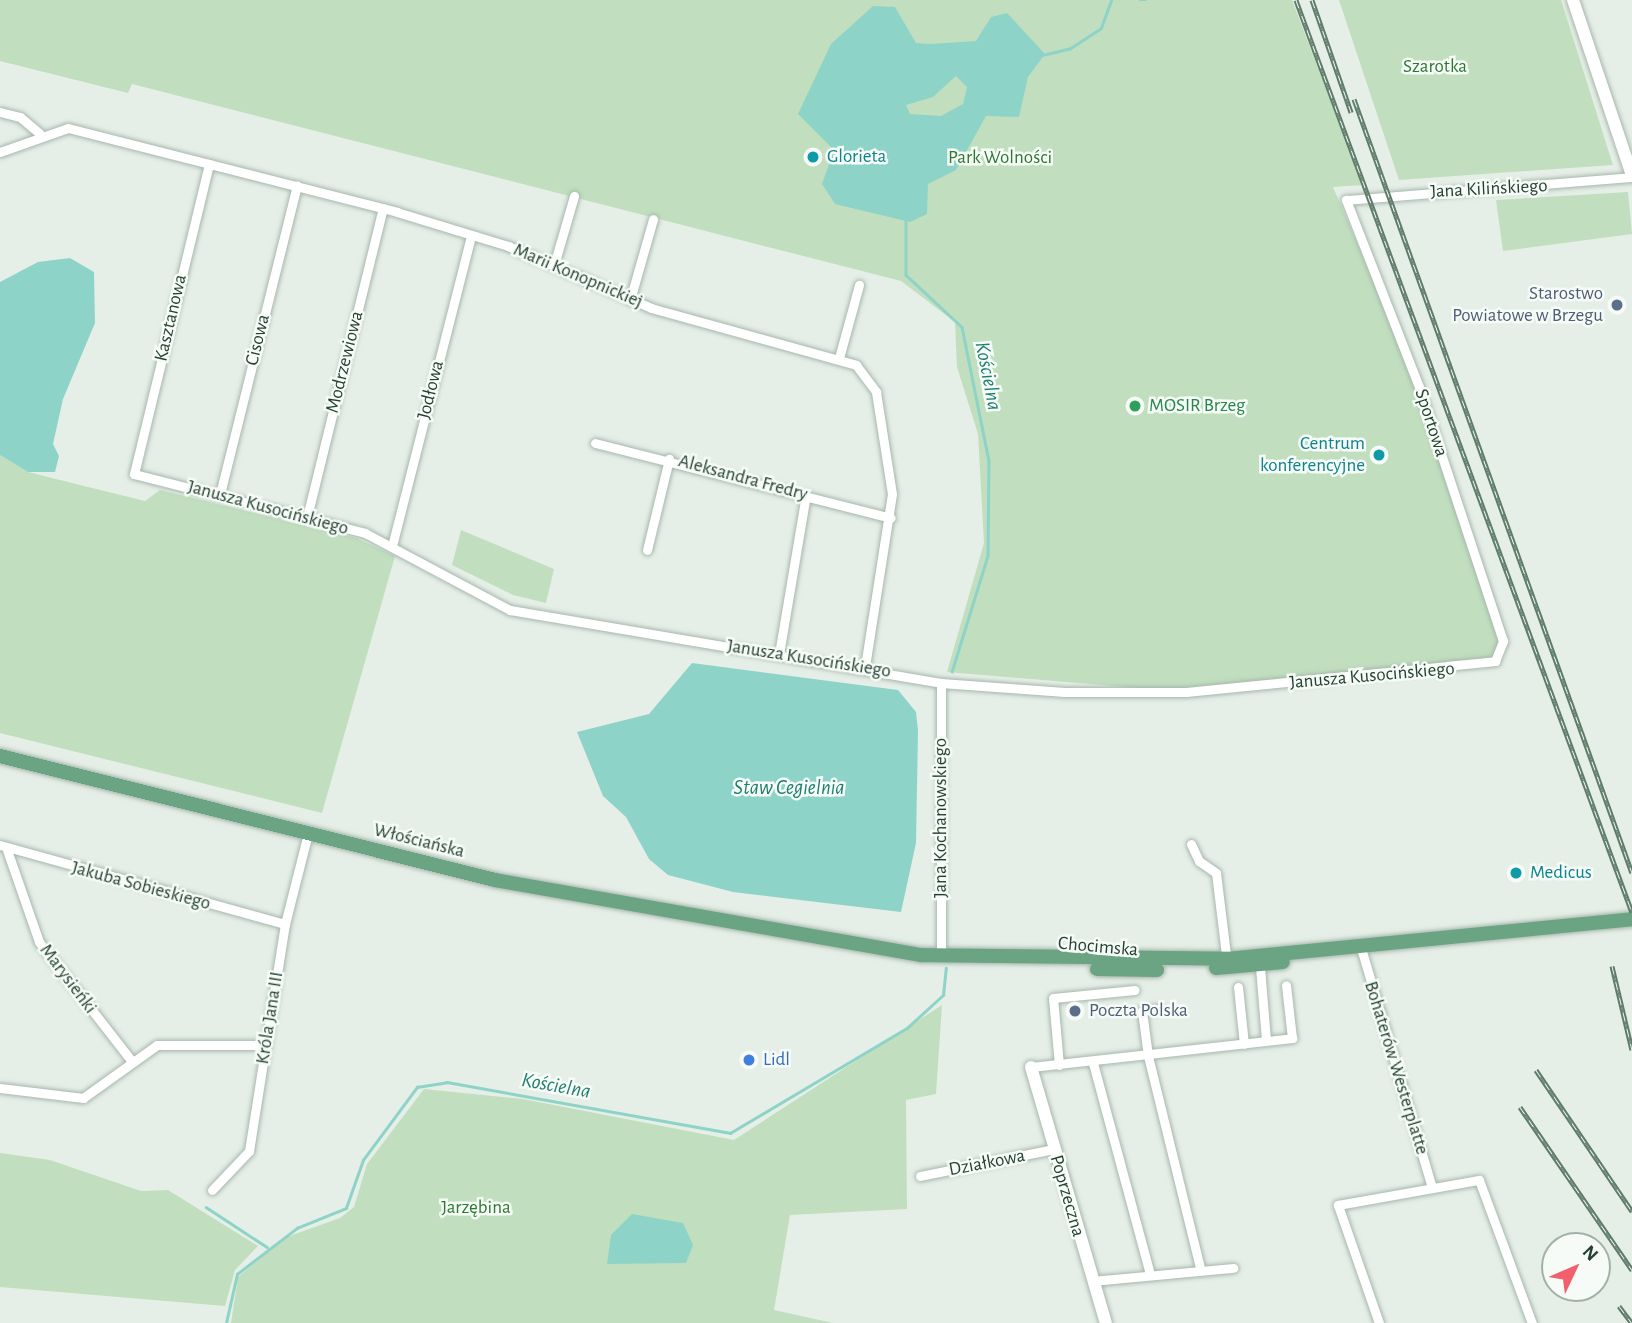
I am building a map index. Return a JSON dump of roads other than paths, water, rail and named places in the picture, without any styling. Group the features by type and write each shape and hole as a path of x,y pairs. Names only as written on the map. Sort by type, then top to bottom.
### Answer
{"main road":[{"name":"Włościańska","path":"0,756 495,880 833,941 941,953 1034,959"},
{"name":"Chocimska","path":"1034,959 1133,971 1632,919"},
{"name":"Chocimska","path":"1227,963 1260,967 1323,953"}],"street":[{"path":"1573,0 1632,176"},
{"path":"0,112 20,117 40,134"},
{"name":"Marii Konopnickiej","path":"0,152 40,134 68,128 383,208 471,235 554,265 630,300 856,365 876,392 891,518 865,666"},
{"name":"Kasztanowa","path":"134,474 209,164"},
{"name":"Jana Kilińskiego","path":"1346,200 1632,176"},
{"name":"Cisowa","path":"220,494 297,186"},
{"path":"554,265 574,196"},
{"name":"Sportowa","path":"1346,200 1419,387 1504,650"},
{"name":"Modrzewiowa","path":"307,517 383,208"},
{"path":"630,300 653,219"},
{"name":"Jodłowa","path":"392,546 471,235"},
{"path":"839,358 859,285"},
{"name":"Aleksandra Fredry","path":"595,443 669,459 891,518"},
{"path":"647,550 669,459"},
{"name":"Janusza Kusocińskiego","path":"134,474 307,517 392,546 510,610 865,666 941,682 1065,692 1186,692 1488,666 1504,650"},
{"path":"779,654 806,495"},
{"name":"Jana Kochanowskiego","path":"941,682 941,953"},
{"name":"Króla Jana III","path":"212,1190 249,1151 285,924 308,833"},
{"path":"1191,844 1199,862 1216,873 1227,963"},
{"name":"Jakuba Sobieskiego","path":"4,848 285,924"},
{"name":"Marysieńki","path":"4,848 39,942 131,1060"},
{"name":"Bohaterów Westerplatte","path":"1361,948 1432,1188"},
{"path":"1260,967 1266,1040"},
{"path":"1031,1067 1093,1063 1292,1038 1286,985"},
{"path":"1238,987 1244,1044"},
{"path":"1059,1065 1053,998 1135,990"},
{"path":"1160,1009 1142,1011 1148,1056 1200,1268"},
{"path":"0,1088 83,1098 131,1060 157,1045 266,1045"},
{"path":"1093,1063 1150,1274"},
{"name":"Poprzeczna","path":"1031,1067 1106,1323"},
{"name":"Działkowa","path":"920,1176 1054,1149"},
{"path":"1379,1323 1338,1205 1479,1180 1532,1323"},
{"path":"1092,1281 1200,1268 1233,1268"}],"water":[{"path":"873,6 895,7 916,43 976,41 991,17 1007,13 1045,54 1028,77 1019,117 986,116 956,170 928,184 927,214 910,222 835,204 822,184 834,150 798,114 831,44","holes":["956,76 967,87 963,104 941,116 910,114 906,105 933,97"]},
{"path":"70,258 94,272 95,323 63,399 53,444 59,456 55,472 28,472 0,455 0,282 38,262"},
{"name":"Staw Cegielnia","path":"692,663 898,690 916,712 918,731 916,843 901,912 733,892 668,875 649,859 626,817 603,796 577,732 649,714"},
{"path":"632,1214 683,1223 693,1245 686,1263 607,1264 611,1235"}],"waterway":[{"name":"Kościelna","path":"1042,55 1069,49 1101,28 1111,0"},
{"name":"Kościelna","path":"1140,0 1146,0"},
{"name":"Kościelna","path":"906,220 906,275 962,327 989,461 988,556 952,672"},
{"name":"Kościelna","path":"226,1323 237,1274 297,1228 346,1208 363,1160 417,1087 447,1082 730,1133 907,1028 943,995 946,968"},
{"path":"206,1207 267,1247"}],"railway":[{"path":"1296,0 1632,912"},
{"path":"1312,0 1351,112"},
{"path":"1354,99 1632,873"},
{"path":"1612,966 1632,1050"},
{"path":"1536,1070 1632,1211"},
{"path":"1520,1107 1632,1270"},
{"path":"1619,1306 1632,1323"}],"place":[{"name":"Glorieta","path":"813,157"},
{"name":"Starostwo Powiatowe w Brzegu","path":"1617,305"},
{"name":"MOSIR Brzeg","path":"1135,406"},
{"name":"Centrum konferencyjne","path":"1379,455"},
{"name":"Medicus","path":"1516,873"},
{"name":"Poczta Polska","path":"1075,1011"},
{"name":"Lidl","path":"749,1060"}],"park label":[{"name":"Szarotka","path":"1435,67"},
{"name":"Park Wolności","path":"1000,158"},
{"name":"Jarzębina","path":"476,1208"}]}
